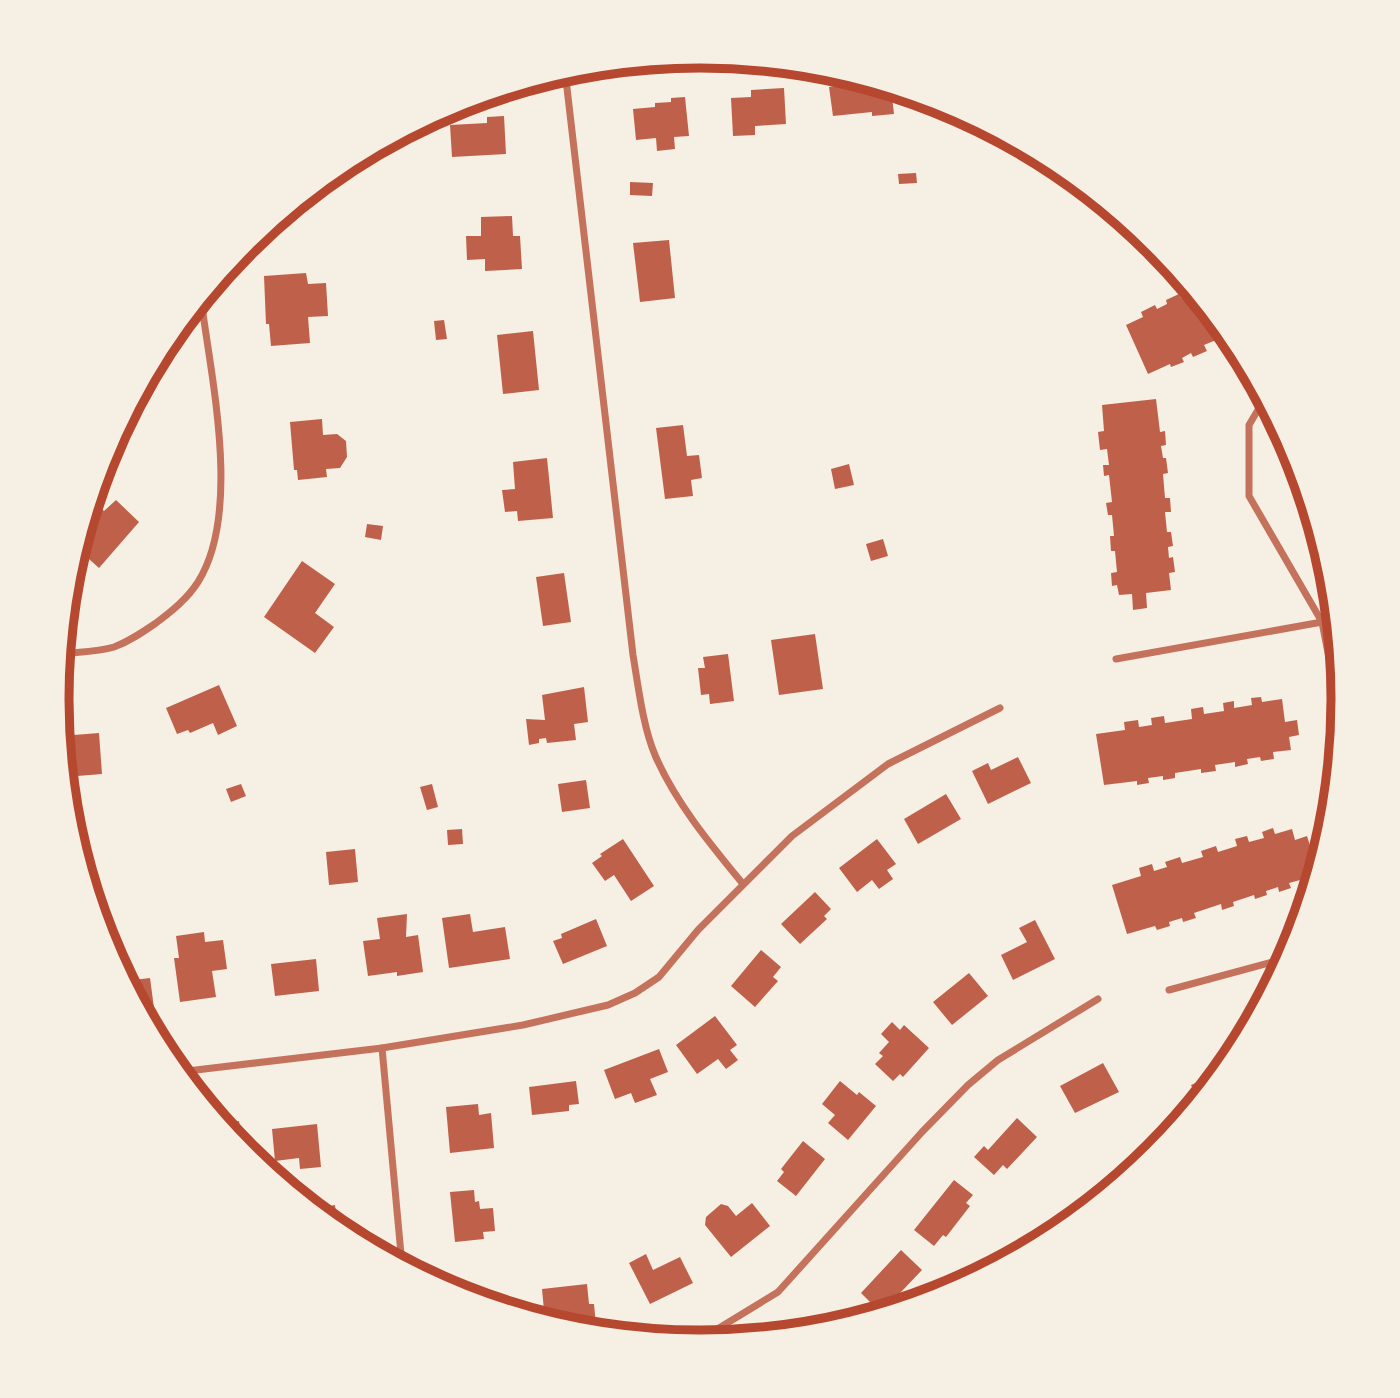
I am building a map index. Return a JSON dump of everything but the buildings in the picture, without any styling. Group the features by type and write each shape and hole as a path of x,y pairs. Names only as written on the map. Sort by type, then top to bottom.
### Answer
{"street":[{"path":"566,83 640,698 654,755 694,823 743,884"},
{"path":"72,653 113,647 140,635 179,606 198,581 213,548 222,492 203,312"},
{"path":"1259,408 1249,425 1249,496 1322,622 1329,658"},
{"path":"1116,659 1322,622"},
{"path":"191,1071 382,1048 523,1025 608,1005 635,993 659,976 698,930 792,835 888,764 1000,708"},
{"path":"1169,990 1273,962"},
{"path":"717,1329 778,1292 922,1132 978,1077 998,1060 1098,999"},
{"path":"382,1048 401,1254"}]}
